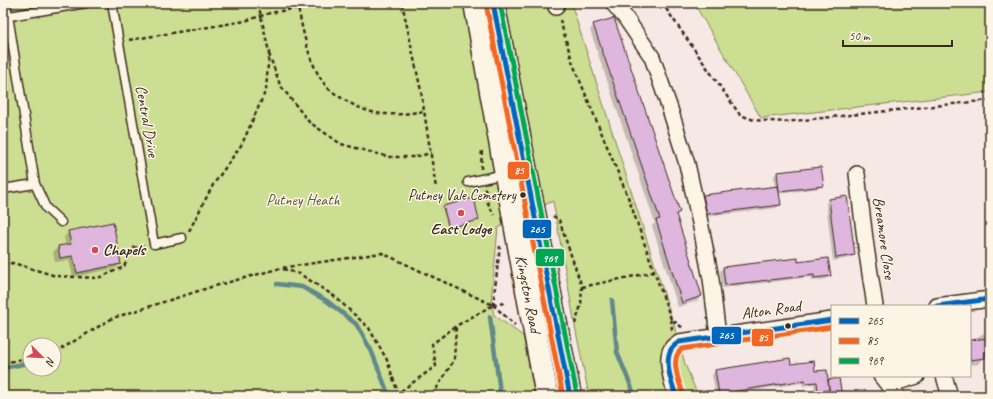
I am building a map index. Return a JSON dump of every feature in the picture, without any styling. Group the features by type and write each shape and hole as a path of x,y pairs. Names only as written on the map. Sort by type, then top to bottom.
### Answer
{"highway":[{"name":"Kingston Road","path":"475,3 505,174 547,396"},
{"name":"Kingston Road","path":"493,3 570,396"}],"street":[{"path":"613,3 625,17 652,57 672,116 687,164 701,227 711,279 718,336"},
{"name":"Breamore Close","path":"857,174 875,305"},
{"path":"945,305 990,299"},
{"name":"Alton Road","path":"676,396 669,365 669,353 672,347 679,342 831,320"},
{"path":"891,390 915,377"},
{"path":"944,377 950,396"}],"lane":[{"path":"6,3 5,16 35,184 46,208 61,222"},
{"path":"5,16 86,3"},
{"name":"Central Drive","path":"112,3 154,244"},
{"path":"468,182 505,174"},
{"path":"3,189 35,184"},
{"path":"154,244 184,237"}],"path":[{"path":"258,3 269,52 280,85 309,122 341,144 389,157 415,157 431,153"},
{"path":"297,3 309,51 318,72 329,88 345,100 363,110 387,114 424,111"},
{"path":"119,42 245,21 260,16 325,3"},
{"path":"402,3 424,111 436,188"},
{"path":"662,3 740,115 754,120 785,122 990,100"},
{"path":"556,5 573,64 628,197 671,319 689,333 693,340"},
{"path":"184,237 213,185 242,144 266,90 269,52"},
{"path":"551,214 558,220 582,287 581,305 573,331"},
{"path":"493,305 500,243"},
{"path":"3,264 13,263 56,276 98,278 124,267 132,248 154,244"},
{"path":"62,349 113,318 212,287 280,268 382,253 493,305 515,326"},
{"path":"280,268 300,274 334,296 369,328 387,360 398,395"},
{"path":"582,287 654,272"},
{"path":"394,396 398,395 436,366 432,344 456,326 493,305 504,303"},
{"path":"436,396 435,391 454,360 456,326"},
{"path":"3,362 22,359"}],"green space":[{"name":"Putney Heath","path":"3,3 571,3 674,325 685,364 698,396 589,396 553,201 498,228 491,302 494,315 523,336 535,396 3,396"},
{"path":"694,3 990,3 990,92 761,118"}],"building":[{"path":"614,18 680,212 676,214 702,296 682,303 656,220 660,219 593,24"},
{"path":"821,167 824,186 779,191 777,172"},
{"path":"778,186 781,205 707,214 703,195"},
{"path":"847,196 855,255 836,258 829,199"},
{"name":"East Lodge","path":"474,198 479,220 449,228 443,206"},
{"name":"Chapels","path":"113,222 121,264 77,273 73,256 60,258 58,246 71,244 68,231"},
{"path":"798,258 798,262 828,258 831,276 814,278 814,275 725,285 723,267"},
{"path":"990,338 990,351 985,352 985,358 971,360 971,340"},
{"path":"790,358 791,364 814,361 815,371 827,370 829,390 818,392 817,382 806,383 805,380 719,394 715,370"},
{"path":"839,378 842,396 830,396 828,380"}],"waterway":[{"path":"277,284 302,287 327,301 356,324 371,350 389,396"},
{"path":"612,300 617,352 635,396"},
{"path":"490,317 500,392 498,396"},
{"path":"3,368 22,364"}],"transit line":[{"name":"265","path":"493,3 570,396"},
{"name":"969","path":"500,3 577,395"},
{"name":"85","path":"486,4 563,396"},
{"name":"265","path":"945,305 990,299"},
{"name":"265","path":"676,396 669,372 668,359 672,348 679,342 831,320"},
{"name":"85","path":"683,394 676,370 676,358 682,349 831,327"}],"place":[{"name":"Putney Vale Cemetery","path":"523,195"},
{"name":"East Lodge","path":"461,213"},
{"name":"Chapels","path":"95,250"}]}
